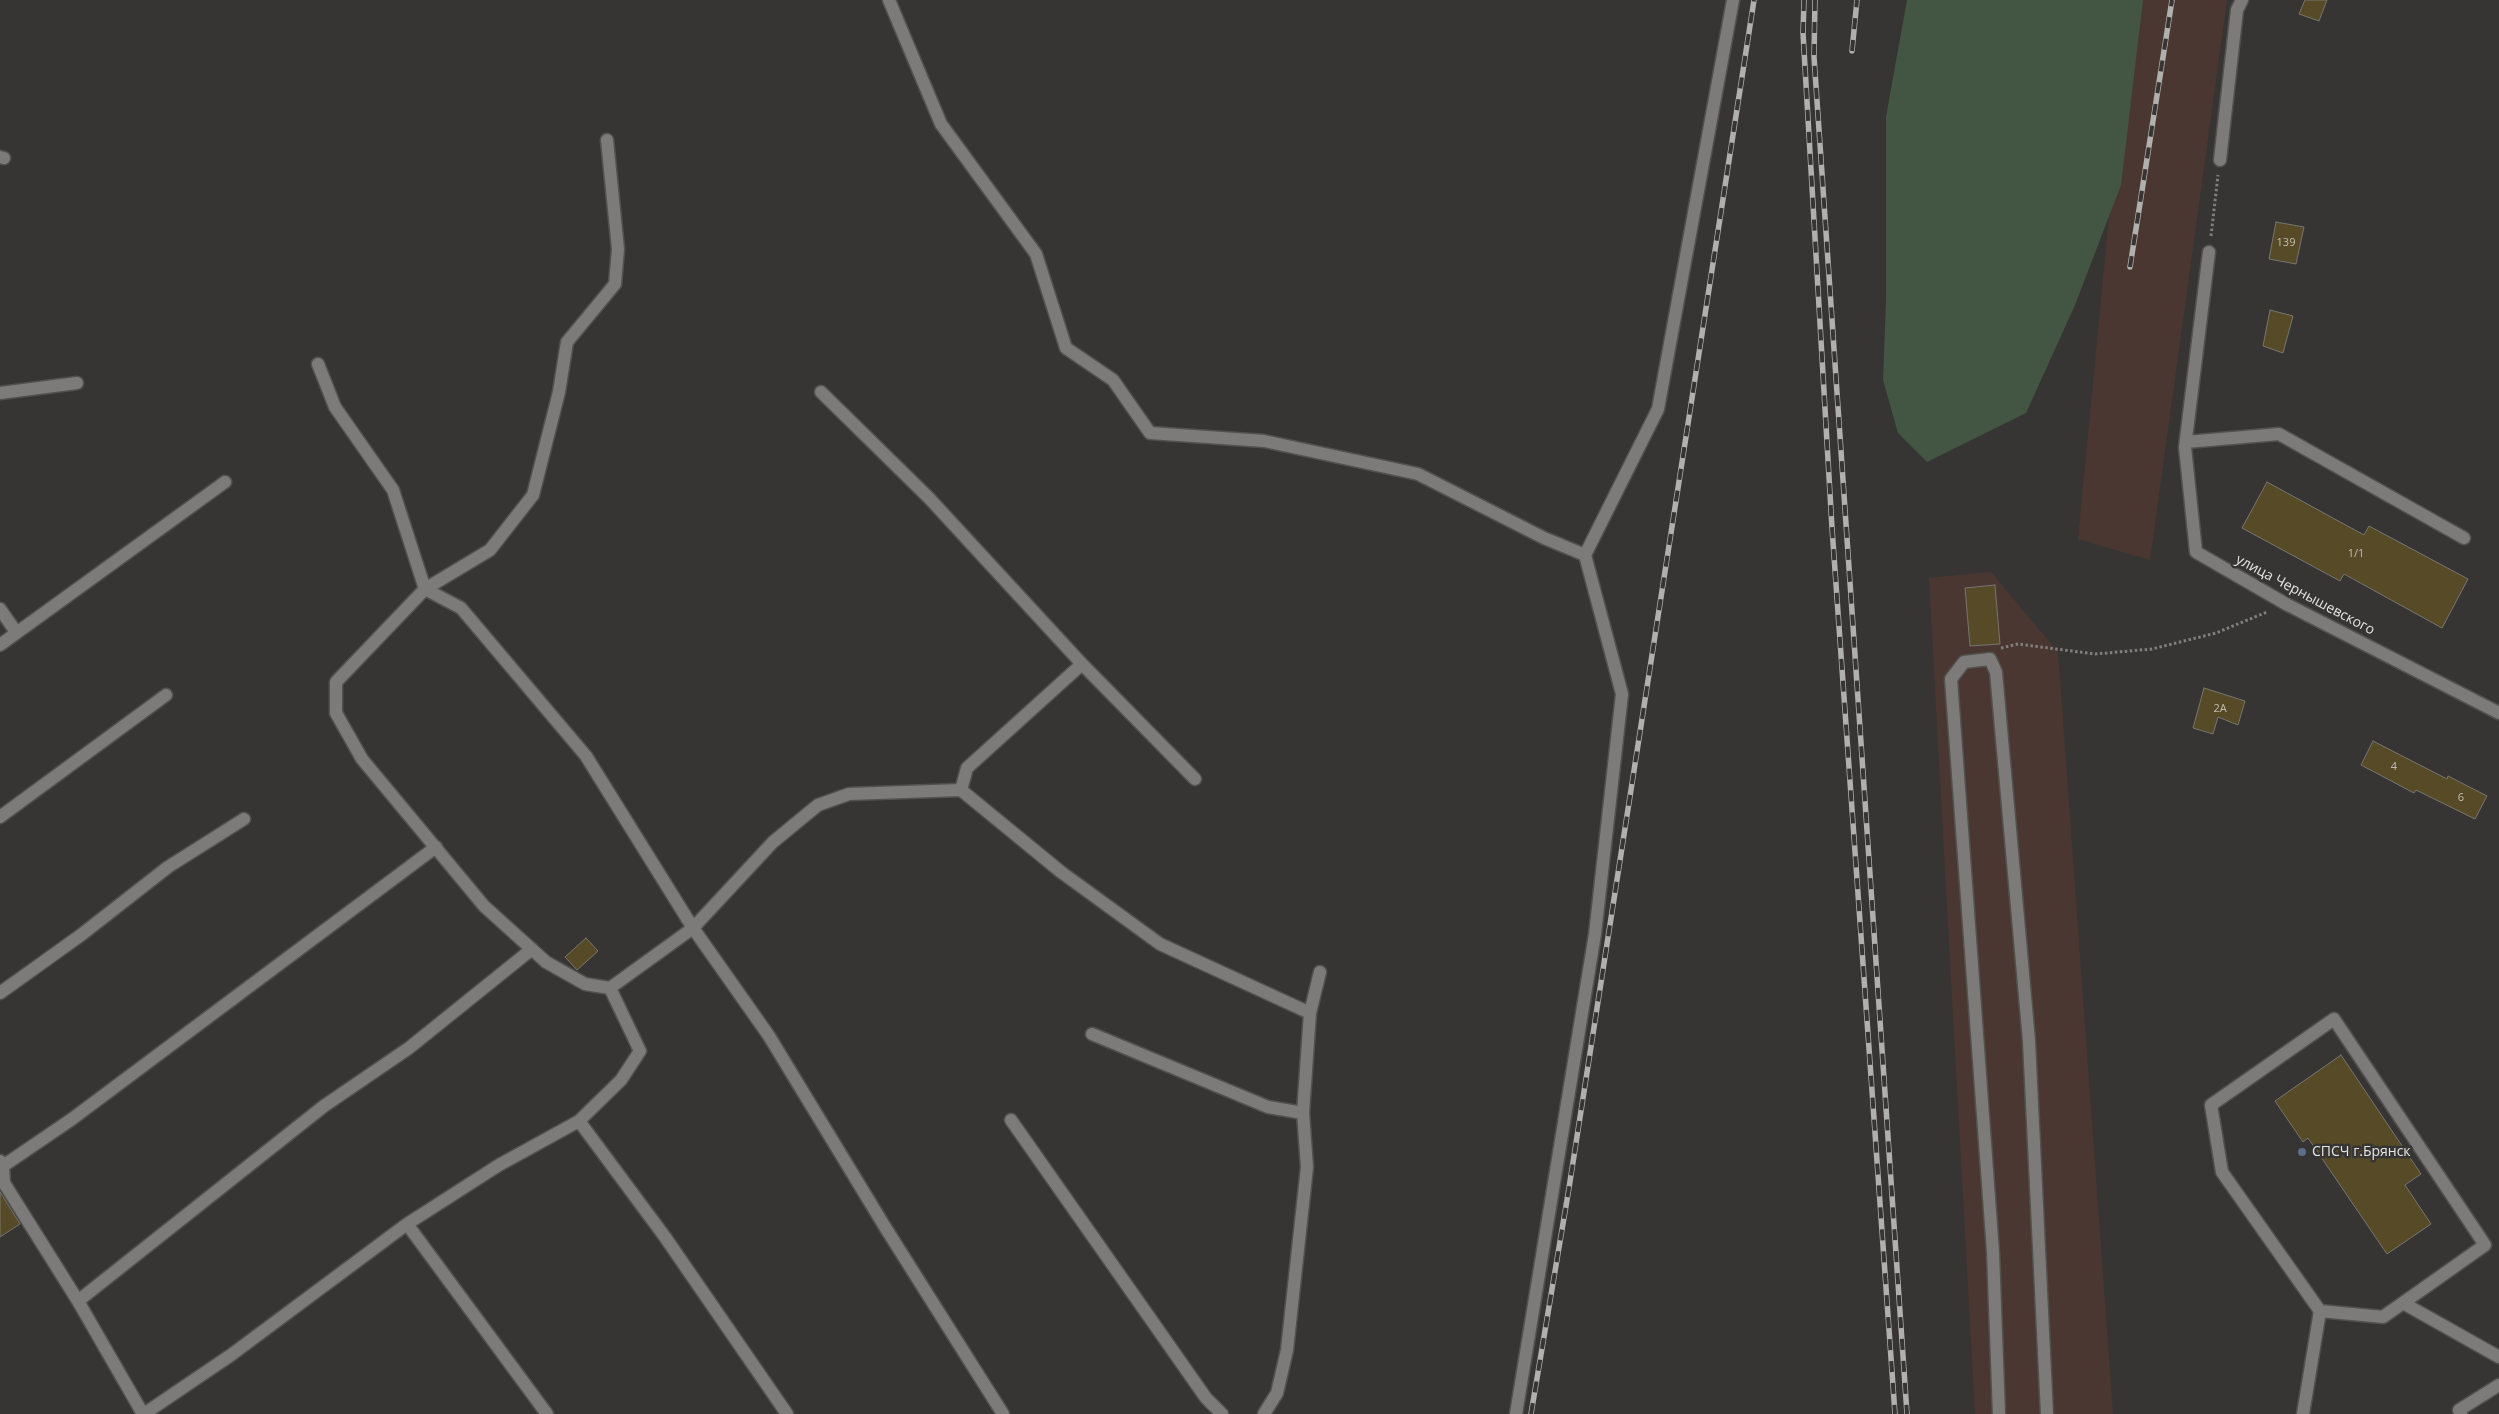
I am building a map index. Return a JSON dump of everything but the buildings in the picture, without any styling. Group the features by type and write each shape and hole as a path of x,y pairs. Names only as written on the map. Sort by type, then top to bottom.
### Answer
{"street":[{"path":"889,0 941,124 1036,254 1066,348 1113,380 1150,433 1264,441 1418,474 1544,538 1585,555"},
{"path":"1516,1414 1596,934 1622,694 1585,555 1658,409 1733,0"},
{"path":"2220,160 2237,10 2242,0"},
{"path":"607,140 618,249 615,284 567,342 559,392 533,495 490,550 425,589 336,682 336,713 362,759 484,906 546,962 585,984 610,988 693,928 773,842 818,805 849,794 960,790 1062,872 1160,944 1310,1013"},
{"path":"2209,252 2186,442 2279,434 2464,538"},
{"path":"318,364 335,407 393,490 425,589 461,608 586,756 693,928 769,1036 885,1227 1003,1414"},
{"path":"0,393 76,383"},
{"path":"821,392 929,498 1082,664 1196,779"},
{"name":"улица Чернышевского","path":"2186,442 2196,552 2286,604 2499,713"},
{"path":"0,645 224,482"},
{"path":"0,609 16,632"},
{"path":"1999,1414 1994,1252 1951,679 1964,662 1990,659 1996,672 2029,1041 2047,1414"},
{"path":"960,790 967,768 1082,664"},
{"path":"0,817 166,695"},
{"path":"0,992 81,935 168,867 244,819"},
{"path":"436,847 72,1120 2,1163 2,1185 78,1301 143,1414 231,1355 407,1224 499,1165 579,1121 621,1080 640,1051 610,988"},
{"path":"78,1301 324,1106 410,1048 532,949"},
{"path":"1264,1414 1277,1393 1287,1350 1308,1167 1303,1113 1310,1013 1320,972"},
{"path":"2303,1414 2320,1311 2222,1172 2211,1105 2334,1019 2486,1245 2383,1317 2320,1311"},
{"path":"1092,1034 1268,1107 1303,1113"},
{"path":"1011,1120 1206,1398 1222,1414"},
{"path":"579,1121 665,1237 787,1414"},
{"path":"407,1224 547,1414"},
{"path":"2403,1303 2499,1357"},
{"path":"2458,1412 2499,1385"}],"path":[{"path":"2209,252 2220,160"},
{"path":"1990,659 2003,646 2018,644 2095,654 2152,649 2216,633 2286,604"}],"shaded area":[{"path":"2130,0 2227,0 2150,560 2078,539"},
{"path":"1991,572 2058,652 2113,1414 1975,1414 1929,578"}],"green space":[{"path":"1907,0 2143,0 2121,185 2075,305 2026,413 1927,462 1898,433 1883,380 1886,301 1886,117"}],"railway":[{"path":"1531,1414 1569,1188 1754,0"},
{"path":"1804,0 1803,33 1832,528 1895,1414"},
{"path":"1815,0 1814,57 1907,1414"},
{"path":"1852,51 1857,0"},
{"path":"2130,267 2172,0"}],"place":[{"name":"СПСЧ г.Брянск","path":"2302,1152"}]}
